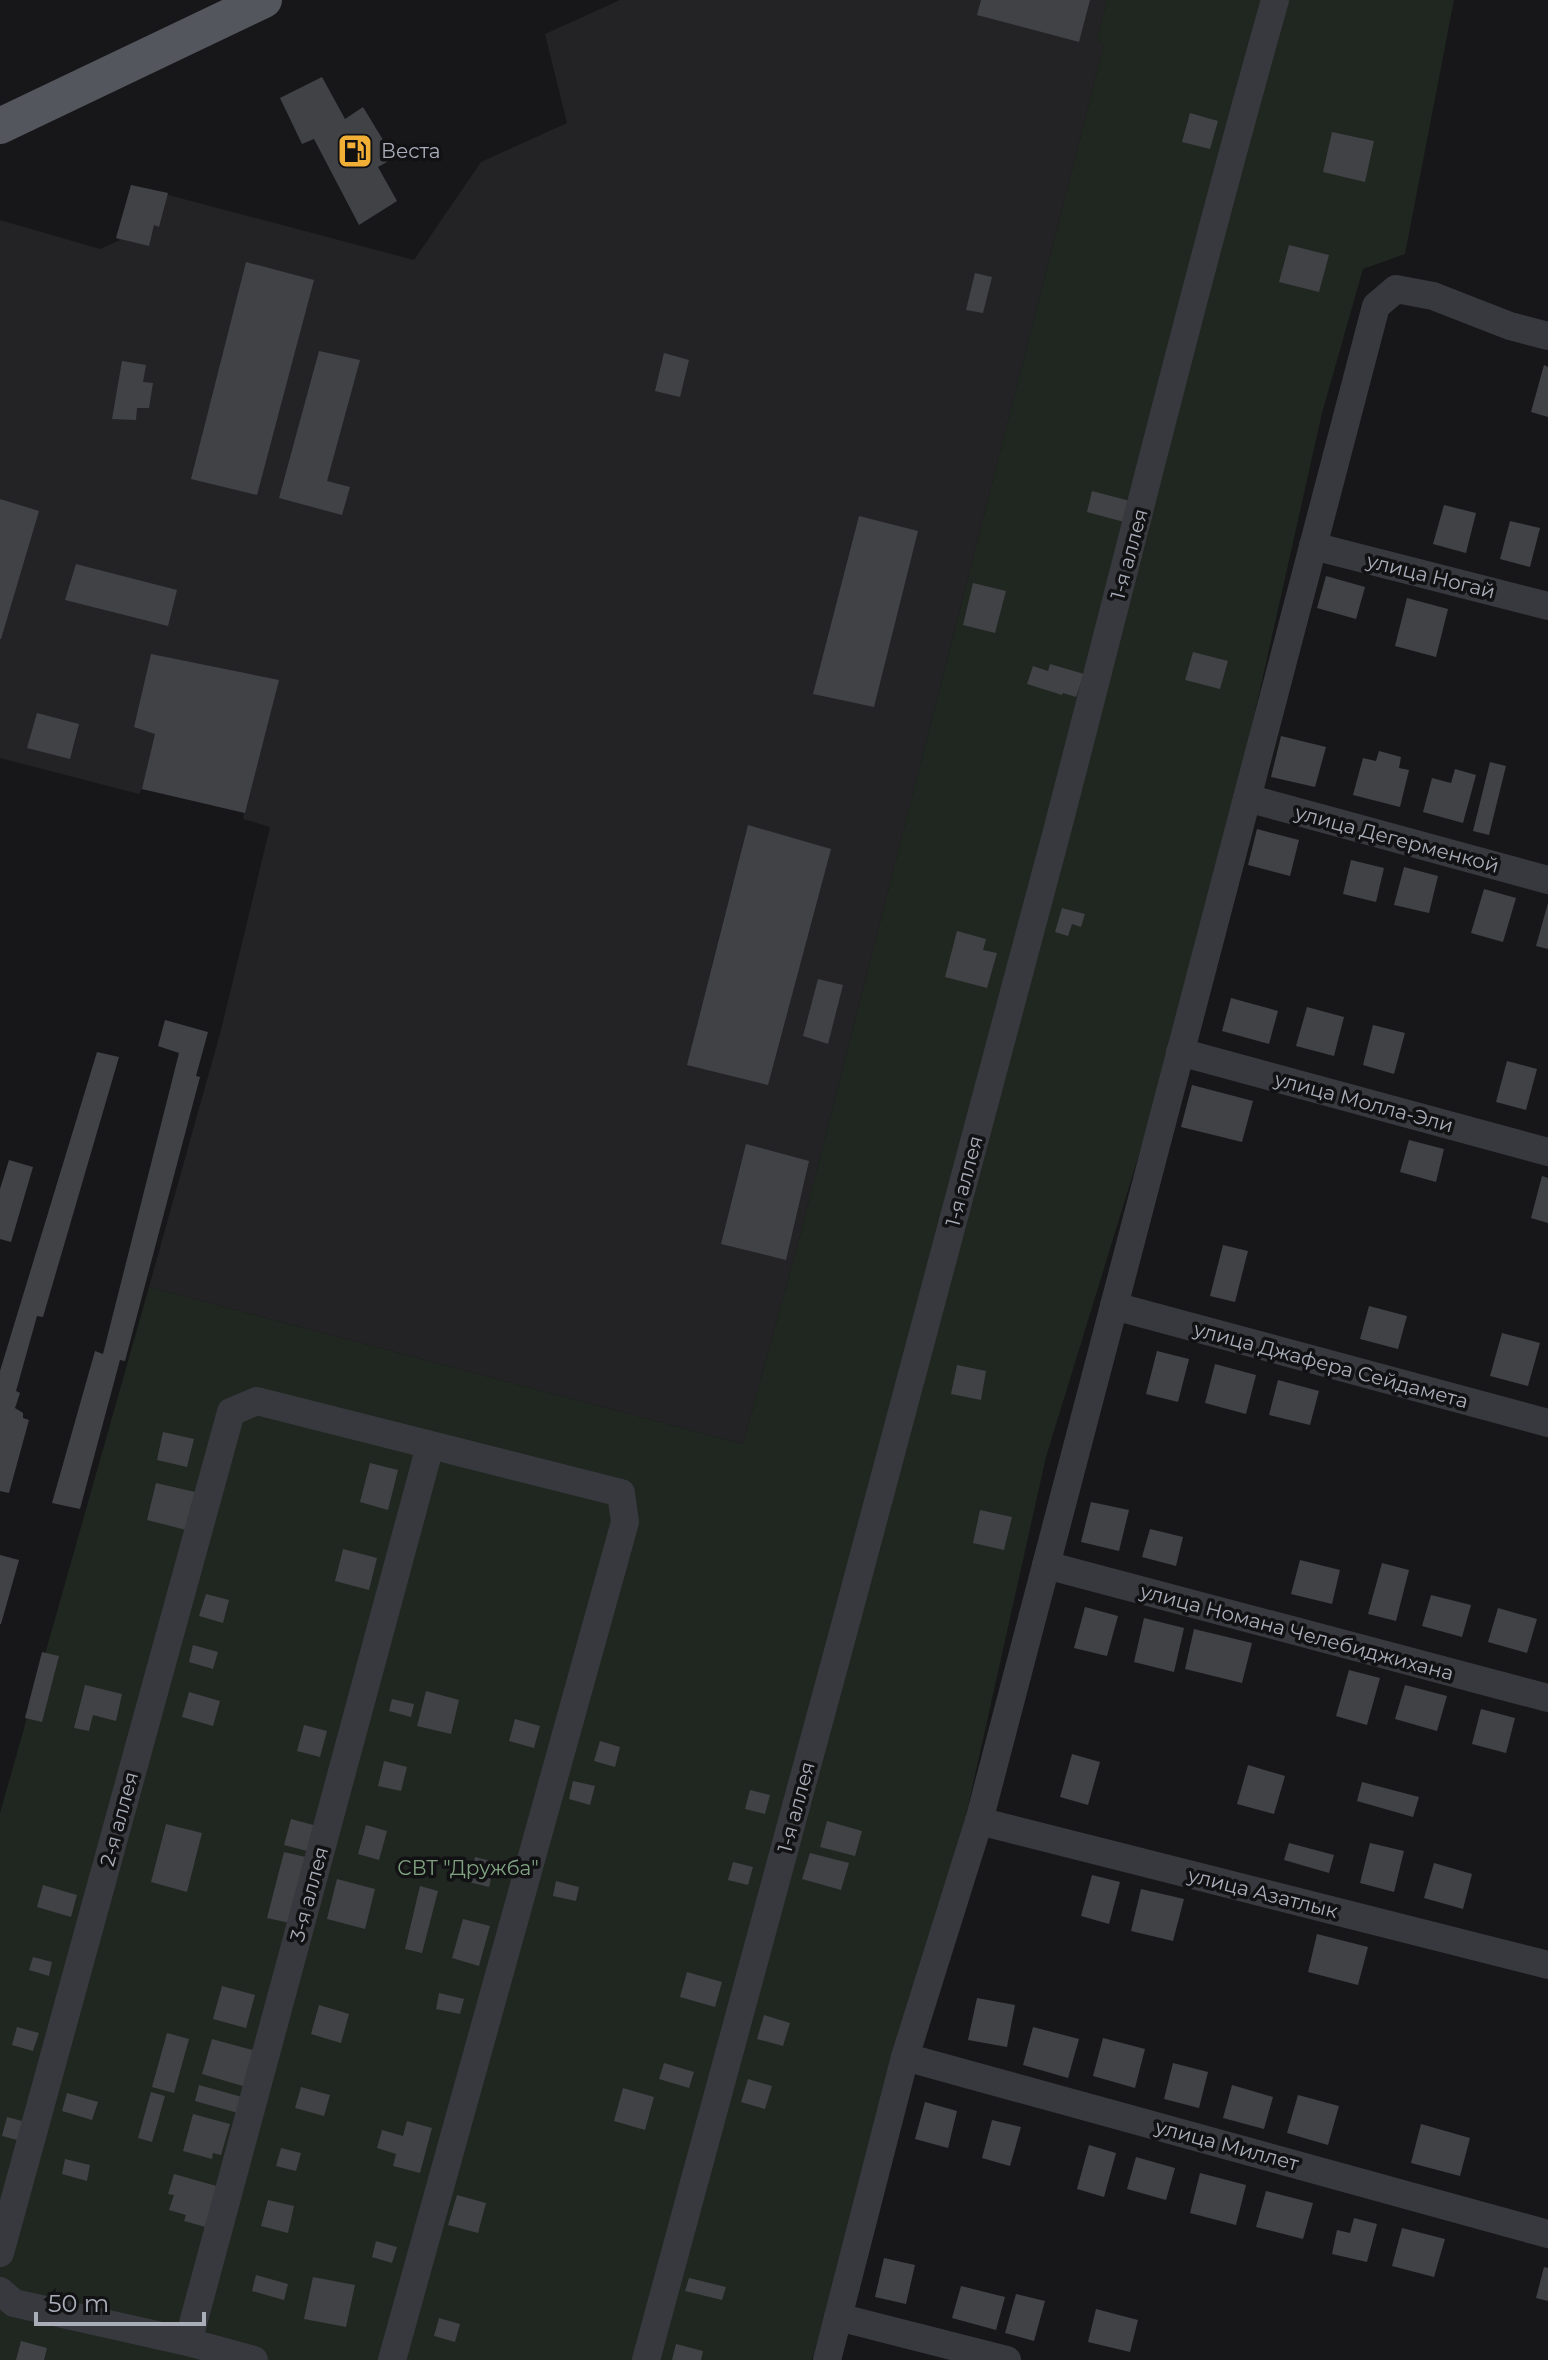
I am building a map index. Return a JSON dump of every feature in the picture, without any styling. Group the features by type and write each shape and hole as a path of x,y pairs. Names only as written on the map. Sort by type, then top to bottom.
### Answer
{"main road":[{"path":"0,126 264,0"}],"street":[{"name":"1-я аллея","path":"646,2360 860,1572 1275,0"},
{"path":"827,2360 905,2057 979,1821 1376,306 1396,289 1433,296 1510,326 1548,336"},
{"name":"улица Ногай","path":"1313,546 1548,606"},
{"name":"улица Дегерменкой","path":"1247,798 1548,880"},
{"name":"улица Молла-Эли","path":"1180,1052 1548,1152"},
{"name":"улица Джафера Сейдамета","path":"1114,1306 1548,1423"},
{"name":"2-я аллея","path":"0,2253 231,1412 257,1401 430,1446"},
{"path":"392,2360 625,1522 621,1493 430,1446"},
{"name":"3-я аллея","path":"188,2342 430,1446"},
{"name":"улица Номана Челебиджихана","path":"1046,1565 1548,1698"},
{"name":"улица Азатлык","path":"979,1821 1548,1965"},
{"name":"улица Миллет","path":"905,2057 1548,2234"},
{"path":"7,2297 254,2360"},
{"path":"838,2317 1007,2360"}],"shaded area":[{"path":"620,0 1107,0 1097,40 1104,45 800,1236 743,1444 149,1287 221,1030 270,827 243,819 244,813 142,789 139,794 0,758 0,220 100,249 120,240 116,238 131,185 414,260 481,162 567,123 545,34"}],"green space":[{"name":"СВТ \"Дружба\"","path":"1107,0 1454,0 1405,254 1363,269 1322,413 1240,779 1157,1096 1046,1457 963,1829 812,2360 0,2360 0,1813 149,1287 743,1444 800,1236 1104,45 1097,40"}],"building":[{"path":"981,0 1090,0 1079,42 977,15"},
{"name":"Веста","path":"322,77 345,119 363,107 394,158 378,167 397,201 359,225 314,139 302,144 280,98"},
{"path":"1190,113 1218,121 1210,149 1182,142"},
{"path":"1332,132 1374,141 1365,182 1323,172"},
{"path":"131,185 168,193 159,227 154,225 149,246 116,238"},
{"path":"1289,245 1329,255 1319,292 1279,282"},
{"path":"246,262 314,280 257,495 191,479"},
{"path":"975,273 992,277 983,313 966,310"},
{"path":"319,351 360,360 327,481 350,487 342,515 279,498"},
{"path":"664,353 689,360 680,397 655,391"},
{"path":"122,361 146,365 143,382 153,383 149,408 137,408 136,420 112,419"},
{"path":"1544,365 1548,367 1548,417 1531,412"},
{"path":"1092,491 1130,501 1124,522 1087,512"},
{"path":"0,499 39,511 1,639 0,639"},
{"path":"1444,505 1476,513 1466,553 1433,544"},
{"path":"859,516 918,531 874,707 813,694"},
{"path":"1510,521 1540,528 1530,567 1500,559"},
{"path":"76,564 177,590 168,626 65,600"},
{"path":"1326,576 1365,587 1356,619 1317,608"},
{"path":"973,583 1006,591 995,633 963,625"},
{"path":"1407,598 1448,609 1436,657 1395,646"},
{"path":"1193,652 1228,661 1220,689 1185,680"},
{"path":"151,654 279,680 245,813 142,789 155,734 134,727"},
{"path":"1050,664 1084,674 1076,697 1027,684 1033,666 1048,671"},
{"path":"37,713 79,724 70,759 27,748"},
{"path":"1281,736 1326,747 1315,787 1271,777"},
{"path":"1379,751 1401,757 1399,768 1409,770 1400,807 1353,795 1363,758 1376,761"},
{"path":"1490,762 1506,766 1489,835 1473,831"},
{"path":"1455,769 1476,775 1463,823 1423,812 1432,778 1451,783"},
{"path":"748,825 831,849 768,1085 687,1065"},
{"path":"1257,829 1299,840 1290,876 1248,865"},
{"path":"1351,860 1384,868 1376,902 1343,894"},
{"path":"1404,867 1438,876 1429,913 1394,905"},
{"path":"1484,889 1516,898 1503,942 1471,933"},
{"path":"1548,903 1548,949 1536,946"},
{"path":"1062,908 1085,914 1081,927 1072,924 1068,936 1055,932"},
{"path":"957,931 986,939 983,950 997,953 987,988 945,977"},
{"path":"818,979 843,985 828,1044 803,1036"},
{"path":"1231,998 1278,1011 1269,1044 1222,1031"},
{"path":"1307,1007 1344,1017 1334,1056 1296,1046"},
{"path":"165,1020 208,1032 196,1076 200,1077 125,1361 120,1360 80,1509 52,1503 95,1351 103,1354 179,1053 158,1046"},
{"path":"1373,1025 1405,1033 1394,1074 1363,1065"},
{"path":"97,1052 119,1057 43,1317 37,1316 16,1391 20,1393 15,1408 29,1420 9,1493 0,1491 0,1371"},
{"path":"1507,1061 1537,1069 1526,1110 1496,1102"},
{"path":"1192,1085 1253,1101 1242,1142 1181,1127"},
{"path":"1409,1140 1444,1149 1436,1182 1400,1172"},
{"path":"746,1144 809,1161 786,1260 721,1244"},
{"path":"9,1160 33,1167 11,1242 0,1239 0,1189"},
{"path":"1542,1176 1548,1178 1548,1223 1531,1218"},
{"path":"1223,1245 1248,1251 1235,1302 1210,1296"},
{"path":"1369,1306 1407,1316 1398,1349 1360,1339"},
{"path":"1502,1333 1540,1343 1528,1386 1490,1376"},
{"path":"1157,1351 1189,1359 1178,1402 1146,1394"},
{"path":"1215,1364 1256,1375 1246,1414 1205,1403"},
{"path":"957,1365 986,1371 981,1400 951,1394"},
{"path":"1278,1380 1319,1391 1310,1425 1269,1415"},
{"path":"163,1432 194,1439 187,1467 157,1460"},
{"path":"370,1463 398,1470 388,1510 360,1502"},
{"path":"156,1483 195,1492 186,1530 147,1520"},
{"path":"1091,1502 1129,1510 1119,1551 1081,1542"},
{"path":"980,1510 1012,1517 1004,1550 973,1543"},
{"path":"1150,1529 1183,1537 1176,1566 1142,1557"},
{"path":"343,1549 377,1558 369,1590 335,1581"},
{"path":"0,1555 19,1560 1,1624 0,1624"},
{"path":"1300,1560 1340,1570 1332,1604 1291,1594"},
{"path":"1382,1563 1409,1570 1396,1621 1368,1614"},
{"path":"206,1594 229,1600 223,1623 199,1616"},
{"path":"1431,1595 1471,1605 1462,1637 1422,1626"},
{"path":"1085,1607 1118,1616 1107,1656 1074,1648"},
{"path":"1498,1608 1537,1619 1527,1653 1488,1642"},
{"path":"1144,1618 1184,1628 1174,1672 1134,1662"},
{"path":"1194,1629 1252,1643 1242,1683 1185,1669"},
{"path":"193,1645 218,1652 213,1669 189,1662"},
{"path":"42,1652 59,1656 42,1722 25,1718"},
{"path":"1349,1670 1380,1678 1367,1725 1336,1716"},
{"path":"85,1685 122,1694 116,1721 93,1715 89,1731 74,1728"},
{"path":"1405,1685 1447,1696 1437,1731 1395,1719"},
{"path":"426,1691 459,1700 451,1734 417,1726"},
{"path":"189,1692 220,1701 213,1726 182,1717"},
{"path":"392,1699 414,1704 411,1717 389,1711"},
{"path":"1481,1709 1515,1718 1506,1753 1472,1744"},
{"path":"515,1719 540,1726 534,1748 509,1741"},
{"path":"304,1725 327,1731 320,1757 297,1751"},
{"path":"600,1741 620,1747 615,1767 594,1761"},
{"path":"1072,1754 1100,1762 1088,1805 1060,1797"},
{"path":"384,1761 407,1767 401,1791 378,1786"},
{"path":"1248,1765 1285,1776 1274,1814 1237,1804"},
{"path":"573,1781 595,1786 590,1805 569,1799"},
{"path":"1362,1782 1419,1797 1413,1817 1357,1801"},
{"path":"750,1790 770,1795 765,1814 745,1809"},
{"path":"291,1819 317,1826 311,1852 284,1845"},
{"path":"827,1821 862,1831 855,1856 820,1847"},
{"path":"166,1824 202,1833 187,1892 151,1882"},
{"path":"366,1825 387,1831 379,1860 358,1854"},
{"path":"1289,1843 1334,1855 1329,1873 1284,1860"},
{"path":"1370,1843 1404,1851 1394,1892 1360,1883"},
{"path":"284,1852 310,1858 294,1924 267,1918"},
{"path":"810,1853 849,1863 841,1890 802,1879"},
{"path":"475,1857 495,1862 489,1887 469,1882"},
{"path":"733,1862 753,1867 748,1885 728,1880"},
{"path":"1434,1863 1472,1874 1463,1909 1424,1898"},
{"path":"1092,1875 1120,1882 1109,1924 1081,1916"},
{"path":"337,1879 375,1889 365,1929 327,1919"},
{"path":"556,1881 579,1887 576,1901 553,1896"},
{"path":"43,1885 77,1895 71,1917 37,1907"},
{"path":"420,1886 438,1891 422,1953 405,1949"},
{"path":"1141,1889 1184,1899 1173,1941 1131,1931"},
{"path":"463,1919 490,1926 479,1966 452,1958"},
{"path":"1317,1934 1368,1947 1358,1985 1308,1972"},
{"path":"33,1957 52,1962 49,1976 29,1970"},
{"path":"687,1972 722,1982 715,2007 680,1997"},
{"path":"222,1986 255,1995 246,2028 213,2019"},
{"path":"439,1993 464,1999 460,2014 436,2009"},
{"path":"977,1998 1015,2005 1007,2047 968,2040"},
{"path":"319,2005 349,2014 341,2043 311,2034"},
{"path":"764,2015 790,2023 783,2046 757,2039"},
{"path":"17,2027 39,2033 33,2051 12,2045"},
{"path":"1033,2027 1079,2039 1068,2078 1023,2065"},
{"path":"167,2033 189,2039 174,2093 152,2087"},
{"path":"1103,2038 1145,2049 1135,2088 1093,2076"},
{"path":"212,2039 256,2051 246,2087 202,2074"},
{"path":"664,2063 694,2072 689,2088 659,2079"},
{"path":"1173,2063 1208,2072 1199,2108 1164,2099"},
{"path":"748,2079 772,2086 765,2109 741,2102"},
{"path":"199,2085 242,2097 238,2113 195,2101"},
{"path":"1232,2085 1273,2097 1264,2129 1223,2118"},
{"path":"301,2087 330,2095 324,2116 295,2108"},
{"path":"623,2088 654,2097 645,2130 614,2121"},
{"path":"151,2092 165,2096 152,2142 138,2138"},
{"path":"67,2093 98,2102 92,2120 62,2111"},
{"path":"1298,2095 1339,2106 1328,2145 1287,2133"},
{"path":"925,2102 957,2111 948,2148 915,2139"},
{"path":"193,2114 230,2124 221,2155 213,2153 212,2159 183,2151"},
{"path":"7,2117 26,2122 21,2141 2,2136"},
{"path":"992,2120 1021,2127 1010,2166 982,2158"},
{"path":"407,2121 432,2128 420,2173 393,2166 396,2154 377,2148 382,2130 403,2136"},
{"path":"1421,2124 1470,2138 1460,2176 1411,2163"},
{"path":"1089,2145 1116,2153 1104,2197 1077,2189"},
{"path":"281,2148 301,2153 296,2171 276,2166"},
{"path":"1136,2157 1175,2168 1166,2200 1127,2189"},
{"path":"65,2159 90,2165 87,2181 62,2174"},
{"path":"1200,2173 1246,2185 1236,2225 1190,2213"},
{"path":"174,2174 220,2187 209,2228 184,2221 186,2215 169,2210 174,2195 168,2194"},
{"path":"1266,2191 1313,2203 1303,2239 1256,2227"},
{"path":"457,2195 486,2203 478,2233 448,2225"},
{"path":"268,2200 294,2206 288,2233 261,2226"},
{"path":"1354,2218 1377,2224 1367,2262 1332,2254 1337,2230 1350,2233"},
{"path":"1402,2228 1445,2239 1434,2277 1392,2266"},
{"path":"376,2241 397,2247 392,2263 372,2257"},
{"path":"884,2258 915,2265 906,2304 875,2297"},
{"path":"1544,2267 1548,2268 1548,2301 1536,2298"},
{"path":"256,2275 288,2284 284,2300 252,2291"},
{"path":"313,2277 355,2285 346,2327 304,2319"},
{"path":"689,2278 726,2287 722,2300 685,2291"},
{"path":"961,2286 1005,2297 996,2330 952,2318"},
{"path":"1016,2294 1045,2301 1034,2341 1005,2333"},
{"path":"1096,2309 1138,2320 1130,2352 1088,2342"},
{"path":"439,2318 460,2324 455,2342 434,2336"},
{"path":"21,2341 47,2348 44,2360 16,2360"},
{"path":"676,2344 703,2351 701,2360 672,2360"}],"place":[{"name":"Веста","path":"355,151"}]}
